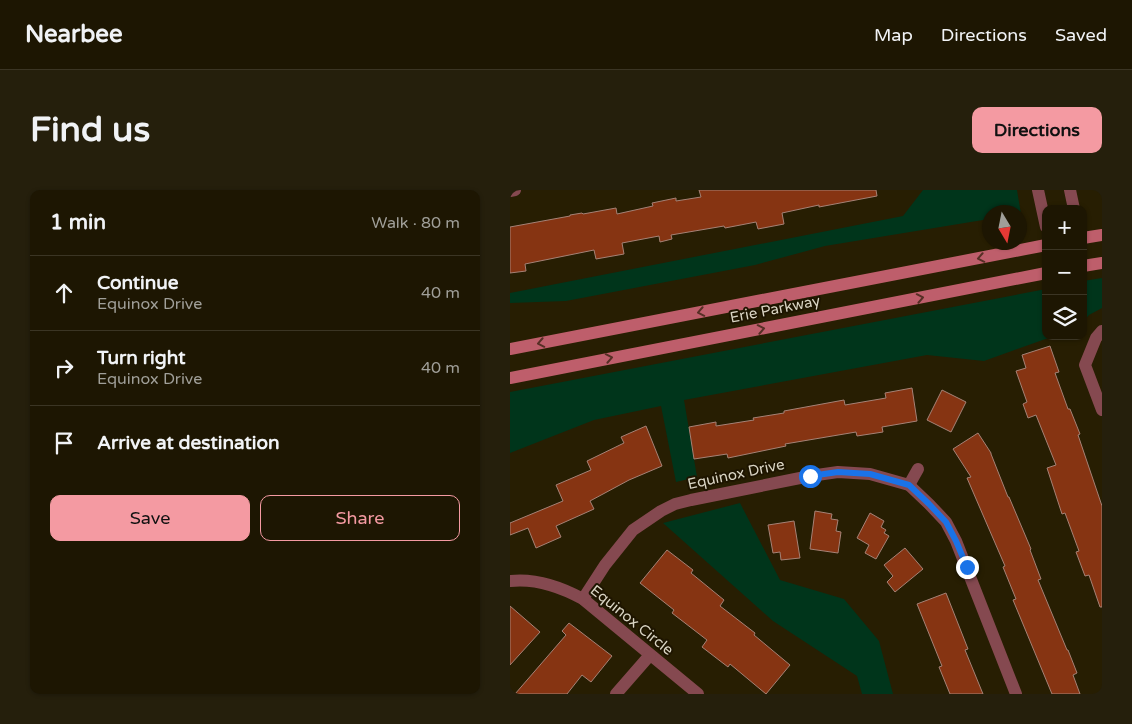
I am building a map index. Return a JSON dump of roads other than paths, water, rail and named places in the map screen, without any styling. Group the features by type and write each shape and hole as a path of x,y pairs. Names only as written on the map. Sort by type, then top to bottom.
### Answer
{"main road":[{"path":"1087,237 1102,234"},
{"name":"Erie Parkway","path":"510,349 1042,247"},
{"path":"1087,263 1102,263"},
{"name":"Erie Parkway","path":"510,378 1042,274"}],"street":[{"path":"510,191 515,190"},
{"path":"1038,190 1042,208"},
{"path":"1070,190 1073,205"},
{"path":"1102,331 1096,338 1085,365 1102,410"},
{"path":"909,485 918,469"},
{"name":"Equinox Drive","path":"583,599 605,565 633,530 675,504 810,476 838,472 870,474 909,485 946,522 956,541 1016,694"},
{"name":"Equinox Circle","path":"510,581 535,581 567,591 583,599 698,694"},
{"path":"616,694 650,655"}]}
